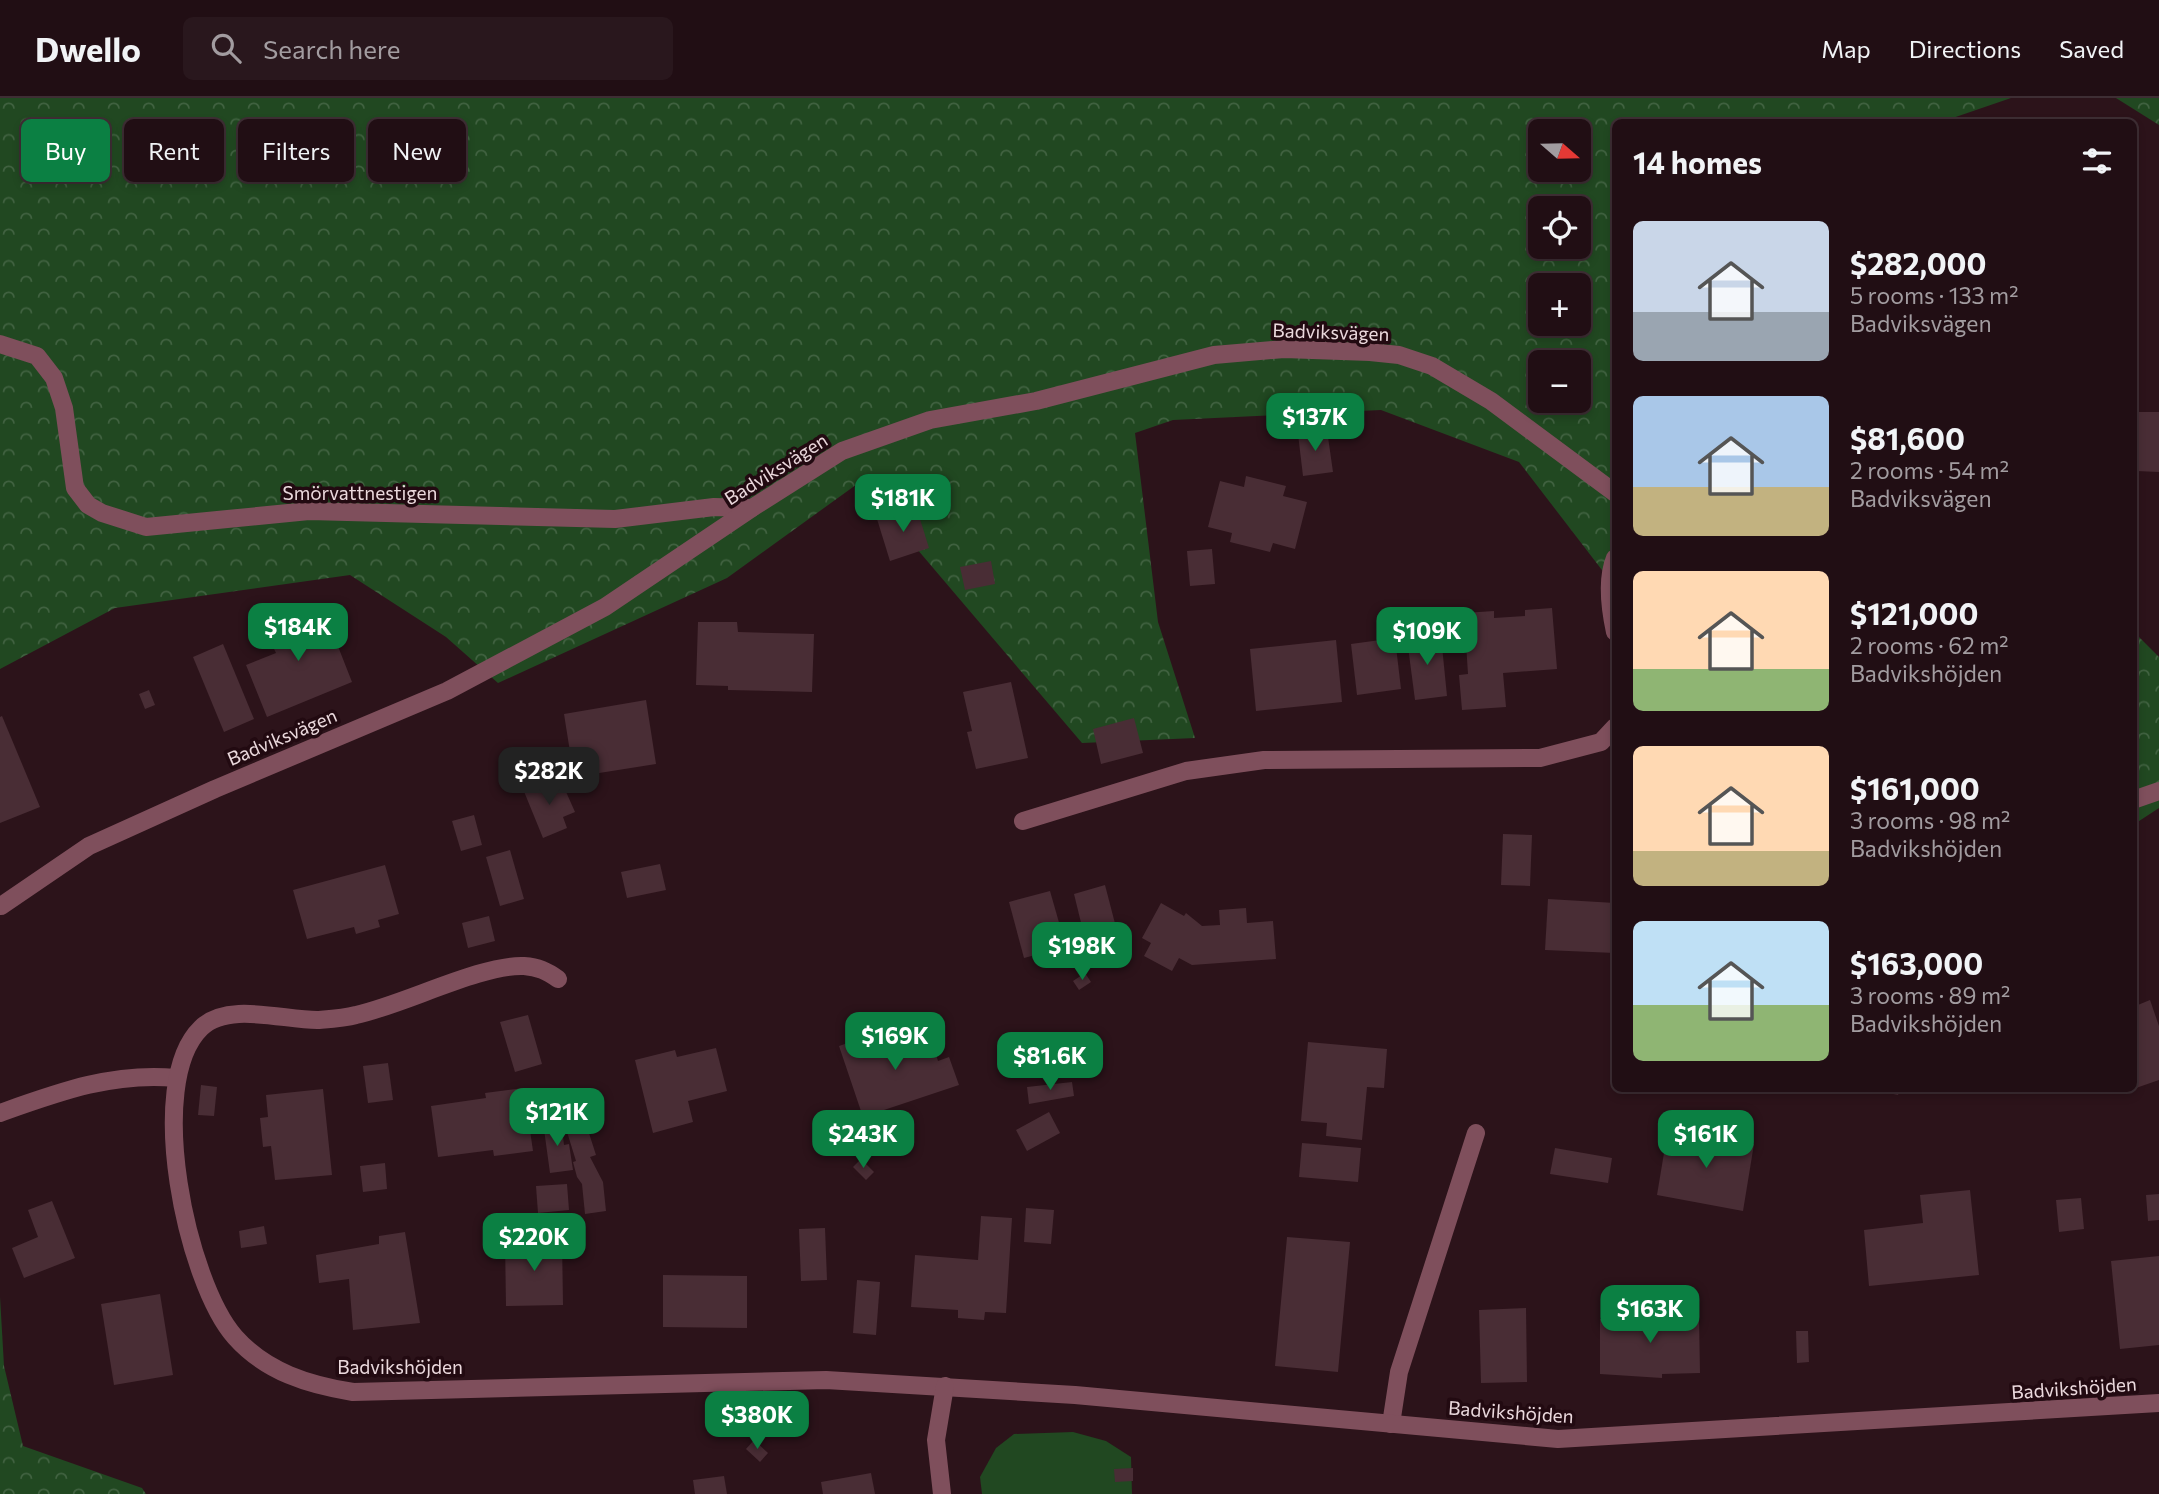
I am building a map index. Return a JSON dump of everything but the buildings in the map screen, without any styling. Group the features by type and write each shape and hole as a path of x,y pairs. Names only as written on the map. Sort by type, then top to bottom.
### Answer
{"street":[{"name":"Smörvattnestigen","path":"0,344 37,356 54,378 64,408 75,488 88,505 102,513 146,527 309,511 615,519 714,508 752,508"},
{"name":"Badviksvägen","path":"1,905 89,846 215,789 447,691 605,607 842,451 930,421 1037,401 1214,355 1283,349 1370,352 1399,355 1432,366 1491,401 1612,491"},
{"path":"1612,565 1612,595"},
{"path":"1023,821 1185,771 1264,760 1540,758 1601,742 1612,730"},
{"path":"2137,799 2159,791"},
{"name":"Badvikshöjden","path":"558,979 543,969 523,966 496,969 355,1016 318,1020 257,1014 218,1018 200,1028 186,1046 176,1078 175,1124 182,1212 198,1272 218,1316 237,1340 291,1378 353,1392 826,1380 1074,1395 1558,1439 2159,1403"},
{"path":"0,1113 103,1081 140,1075 176,1078"},
{"path":"1391,1424 1399,1372 1476,1133"},
{"path":"942,1494 936,1440 945,1386"}],"green space":[{"path":"0,98 2011,98 1950,119 1612,119 1612,583 1519,462 1381,410 1173,420 1135,433 1158,622 1195,738 1082,743 860,482 727,578 498,683 446,637 350,575 115,608 0,669"},
{"path":"2116,98 2159,98 2159,125"},
{"path":"2137,635 2159,657 2159,808 2137,822"},
{"path":"0,1297 4,1366 23,1446 142,1488 146,1494 0,1494"},
{"path":"1073,1432 1106,1441 1131,1457 1132,1494 982,1494 980,1477 996,1448 1014,1434"}]}
